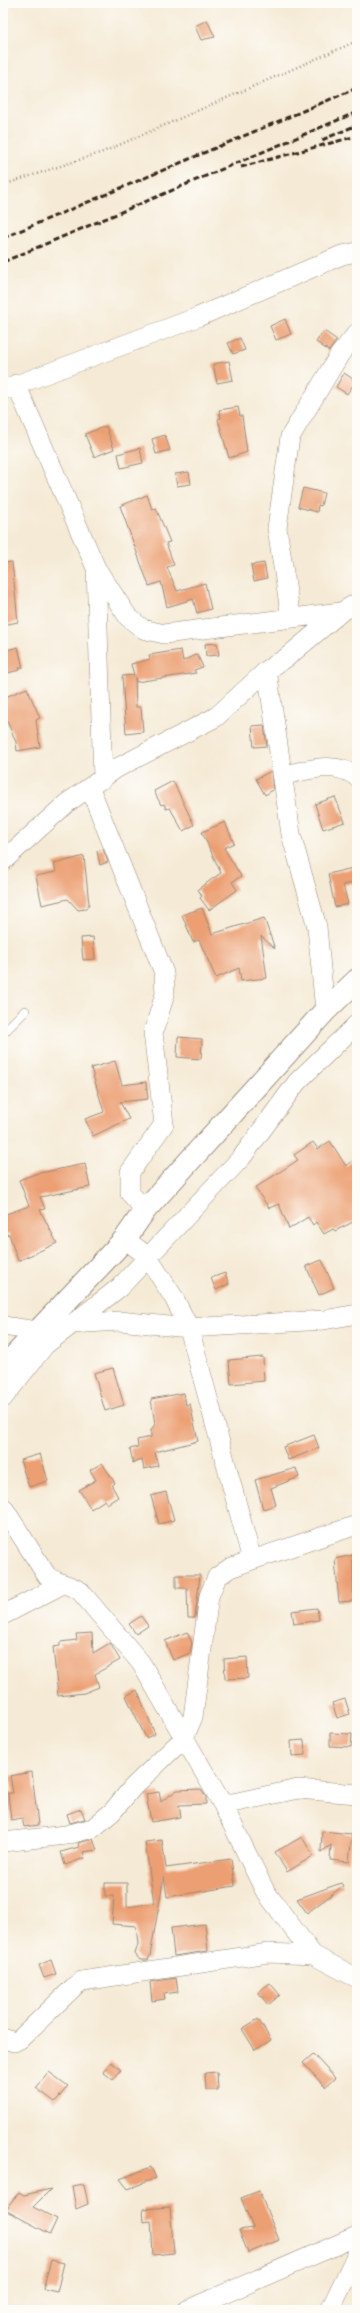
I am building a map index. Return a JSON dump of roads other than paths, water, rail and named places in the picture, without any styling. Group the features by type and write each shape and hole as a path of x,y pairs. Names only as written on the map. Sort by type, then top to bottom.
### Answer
{"street":[{"path":"341,612 164,634 144,629 128,617 96,568 9,387 198,317 342,255 357,252"},
{"path":"291,618 277,528 290,437 340,354 357,333"},
{"path":"96,568 96,783 164,973 165,994 153,1033 164,1124 139,1157 130,1172 130,1193 145,1210"},
{"path":"3,861 67,804 117,768 216,717 267,670 286,658 341,612 357,603"},
{"path":"267,670 284,775 291,834 317,926 325,1011"},
{"path":"284,775 327,766 349,771 357,777"},
{"path":"3,1368 125,1239 145,1210 325,1011 357,980"},
{"path":"3,1398 45,1345 120,1287 147,1256 242,1157 297,1082 357,1024"},
{"path":"125,1239 147,1256 174,1298 189,1328 252,1560"},
{"path":"3,1326 37,1331 71,1324 93,1324 119,1321 189,1328 324,1320 357,1314"},
{"path":"3,1507 47,1576 63,1584 72,1586 80,1591 141,1663 223,1805 265,1891 313,1955"},
{"path":"3,1842 66,1835 93,1828 112,1812 133,1787 184,1738 193,1717 209,1596 217,1577 230,1568 357,1525"},
{"path":"3,1615 63,1584"},
{"path":"223,1805 298,1790 357,1794"},
{"path":"3,2038 14,2042 20,2039 82,1981 268,1953 313,1955 357,1978"},
{"path":"187,2310 357,2236"},
{"path":"330,2310 357,2254"}],"lane":[{"path":"3,1033 25,1011"}],"railway":[{"path":"3,238 357,88"},
{"path":"3,262 357,112"},
{"path":"322,140 357,125"},
{"path":"241,167 357,136"}]}
